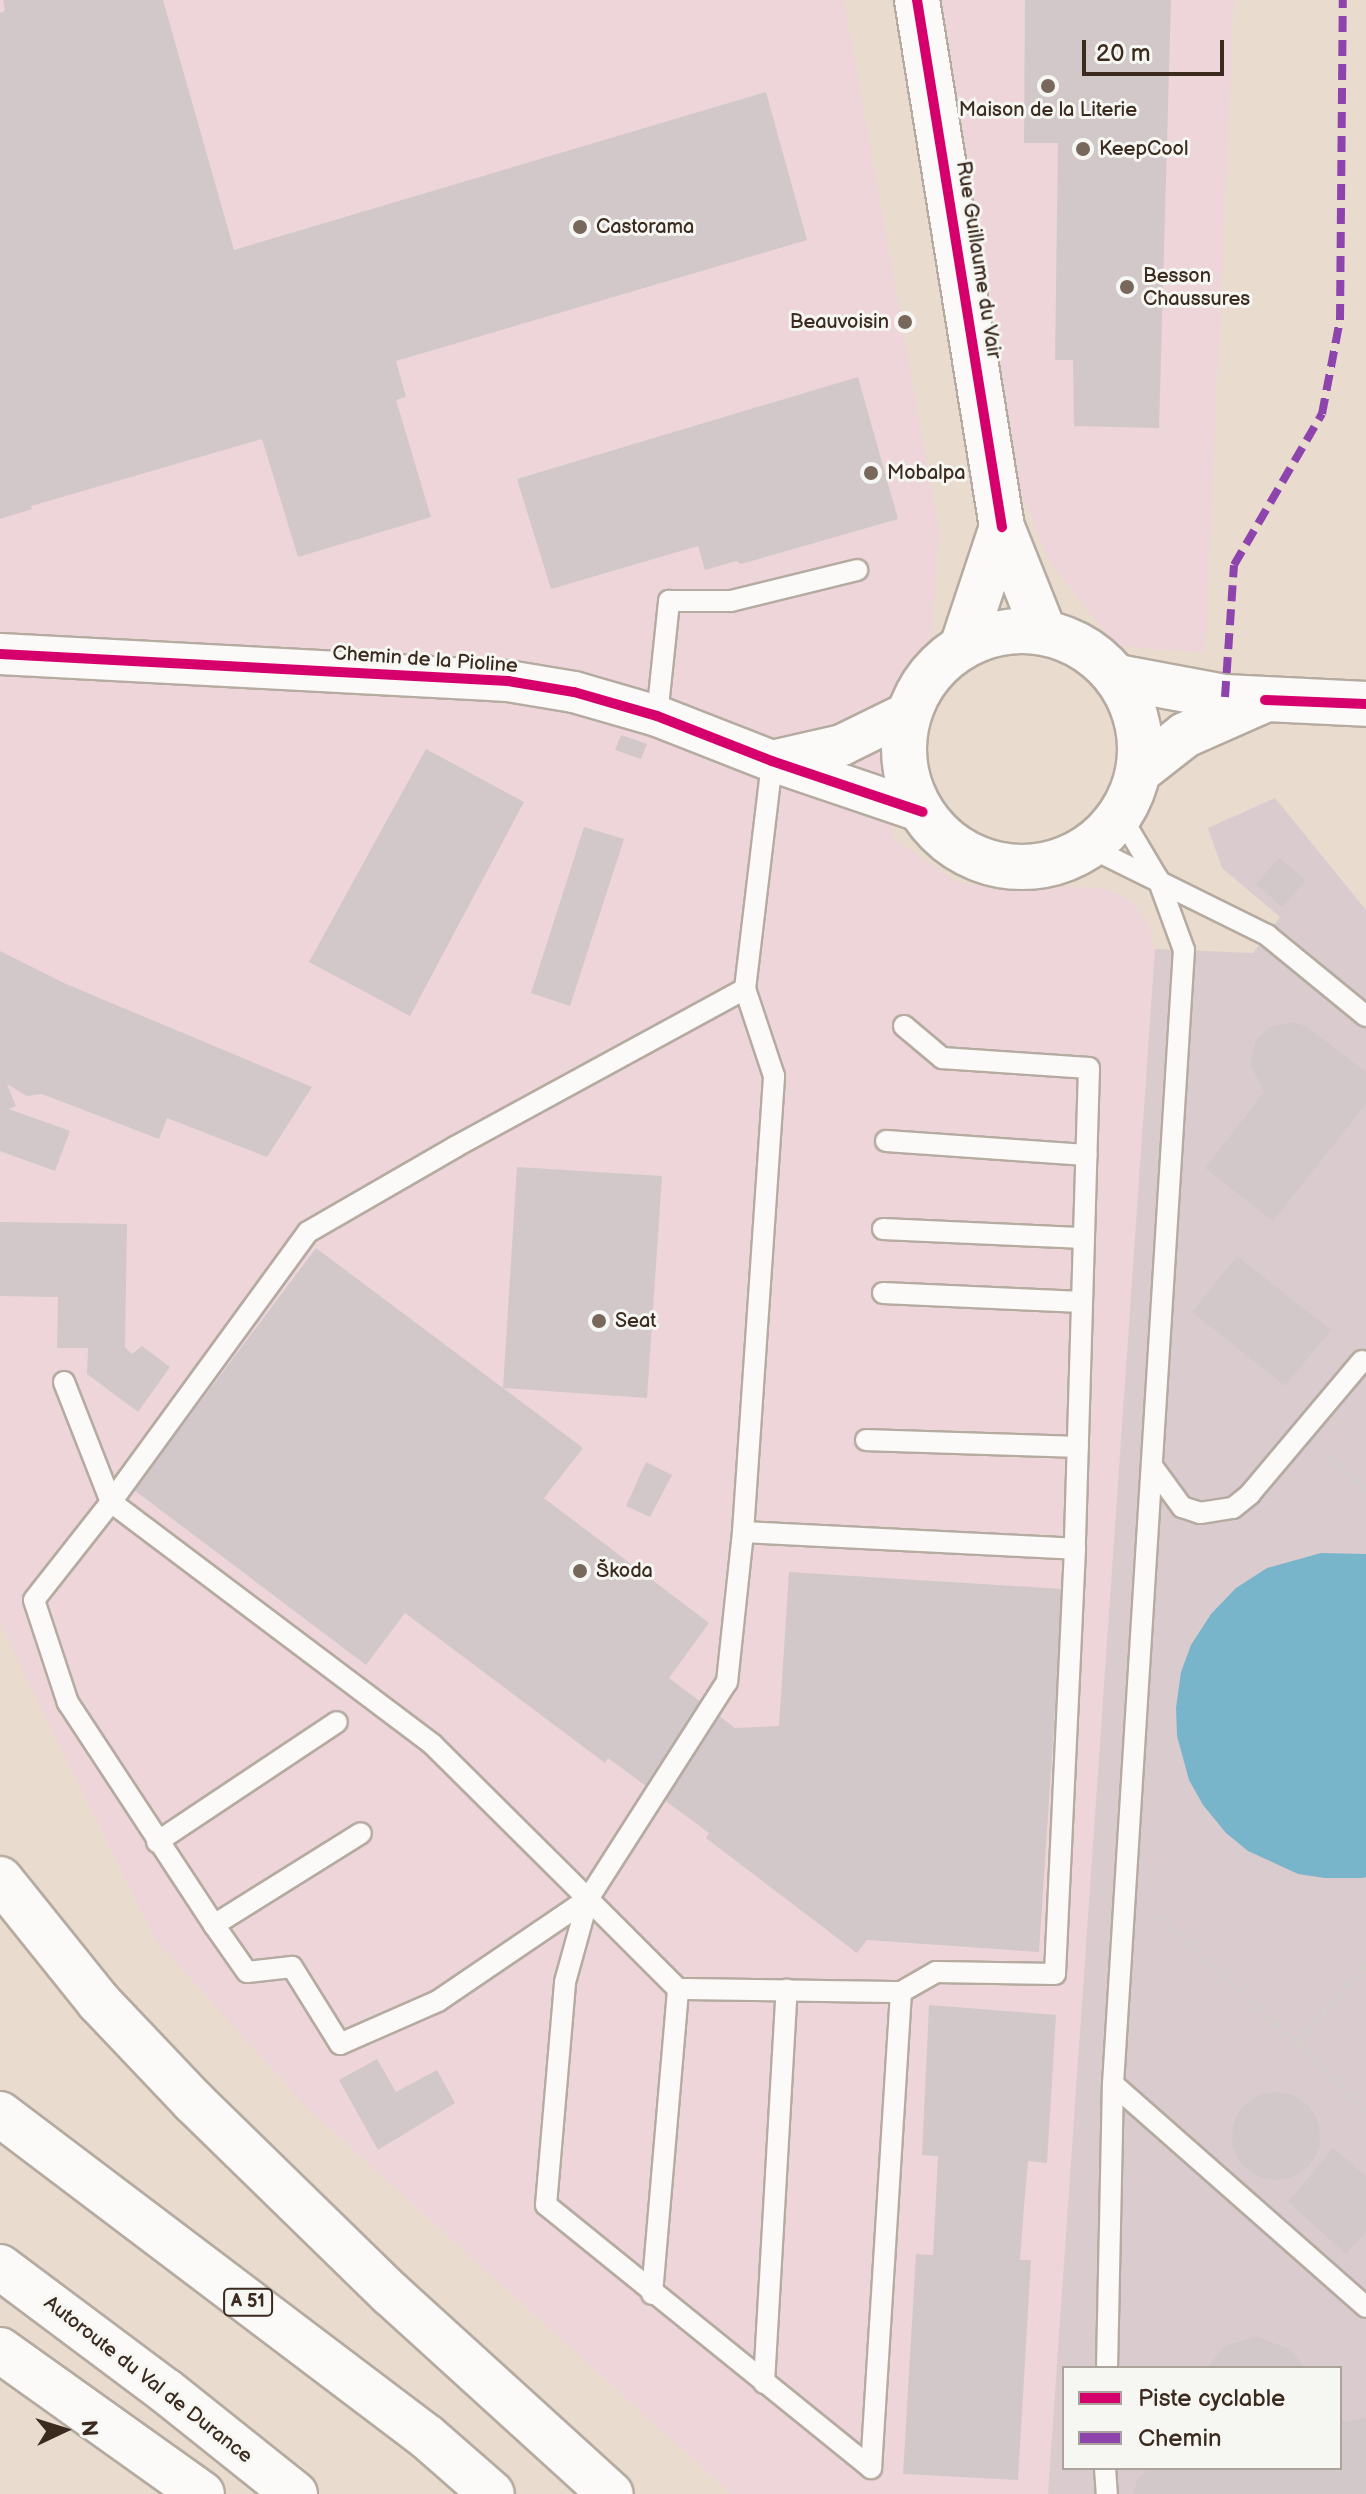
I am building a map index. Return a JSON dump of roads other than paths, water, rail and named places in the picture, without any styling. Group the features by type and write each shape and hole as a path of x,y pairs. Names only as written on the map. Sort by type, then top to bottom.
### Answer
{"main road":[{"name":"Rue Guillaume du Vair","path":"917,0 1002,527 1044,632"},
{"name":"Rue Guillaume du Vair","path":"962,647 1002,527"},
{"path":"1016,630 1044,632 1071,641 1096,656 1117,677 1132,706 1140,739 1138,772 1120,815 1089,847 1055,863 1018,867 981,860 948,841 923,812 909,781 904,747 909,712 921,686 939,664 962,647 988,635 1016,630"},
{"path":"1117,677 1276,701 1366,704"},
{"path":"1138,772 1185,735 1276,701"},
{"path":"0,1879 99,2002 194,2102 391,2294 611,2494"},
{"name":"A 51","path":"0,2114 427,2437 492,2494"},
{"name":"Autoroute du Val de Durance","path":"0,2267 166,2391 295,2494"},
{"path":"0,2350 202,2494"}],"street":[{"name":"Chemin de la Pioline","path":"0,654 508,681 574,692 657,716 772,761 923,812"},
{"path":"772,761 842,745 909,712"}],"lane":[{"path":"657,716 669,601 731,601 857,570"},
{"path":"772,761 745,989 774,1076 743,1532 727,1682 588,1899 565,1982 546,2205 652,2294 871,2468 901,1992"},
{"path":"1107,2366 1113,2084 1184,950 1158,879 1120,815"},
{"path":"1089,847 1267,935 1366,1016"},
{"path":"588,1899 438,2001 340,2044 292,1967 247,1972 214,1925 68,1703 34,1600 111,1502 308,1232 745,989"},
{"path":"64,1382 111,1502 433,1745 678,1989 901,1992 936,1972 1055,1974 1075,1549 1089,1068 942,1058 904,1026"},
{"path":"886,1141 1087,1155"},
{"path":"883,1229 1084,1238"},
{"path":"883,1293 1082,1302"},
{"path":"1152,1466 1182,1507 1200,1513 1233,1508 1250,1494 1362,1361"},
{"path":"866,1440 1078,1447"},
{"path":"743,1532 1075,1549"},
{"path":"157,1842 337,1722"},
{"path":"214,1925 361,1833"},
{"path":"652,2294 678,1989"},
{"path":"764,2383 787,1990"},
{"path":"1113,2084 1366,2307"},
{"path":"1105,2470 1107,2494"}],"water":[{"path":"1321,1553 1366,1554 1366,1877 1362,1878 1298,1874 1248,1851 1226,1833 1203,1805 1189,1780 1177,1736 1176,1708 1181,1672 1191,1645 1211,1614 1236,1588 1267,1568"}],"place":[{"name":"Maison de la Literie","path":"1048,86"},
{"name":"KeepCool","path":"1083,149"},
{"name":"Castorama","path":"580,227"},
{"name":"Besson Chaussures","path":"1127,287"},
{"name":"Beauvoisin","path":"905,322"},
{"name":"Mobalpa","path":"871,473"},
{"name":"Seat","path":"599,1321"},
{"name":"Škoda","path":"580,1571"}]}
